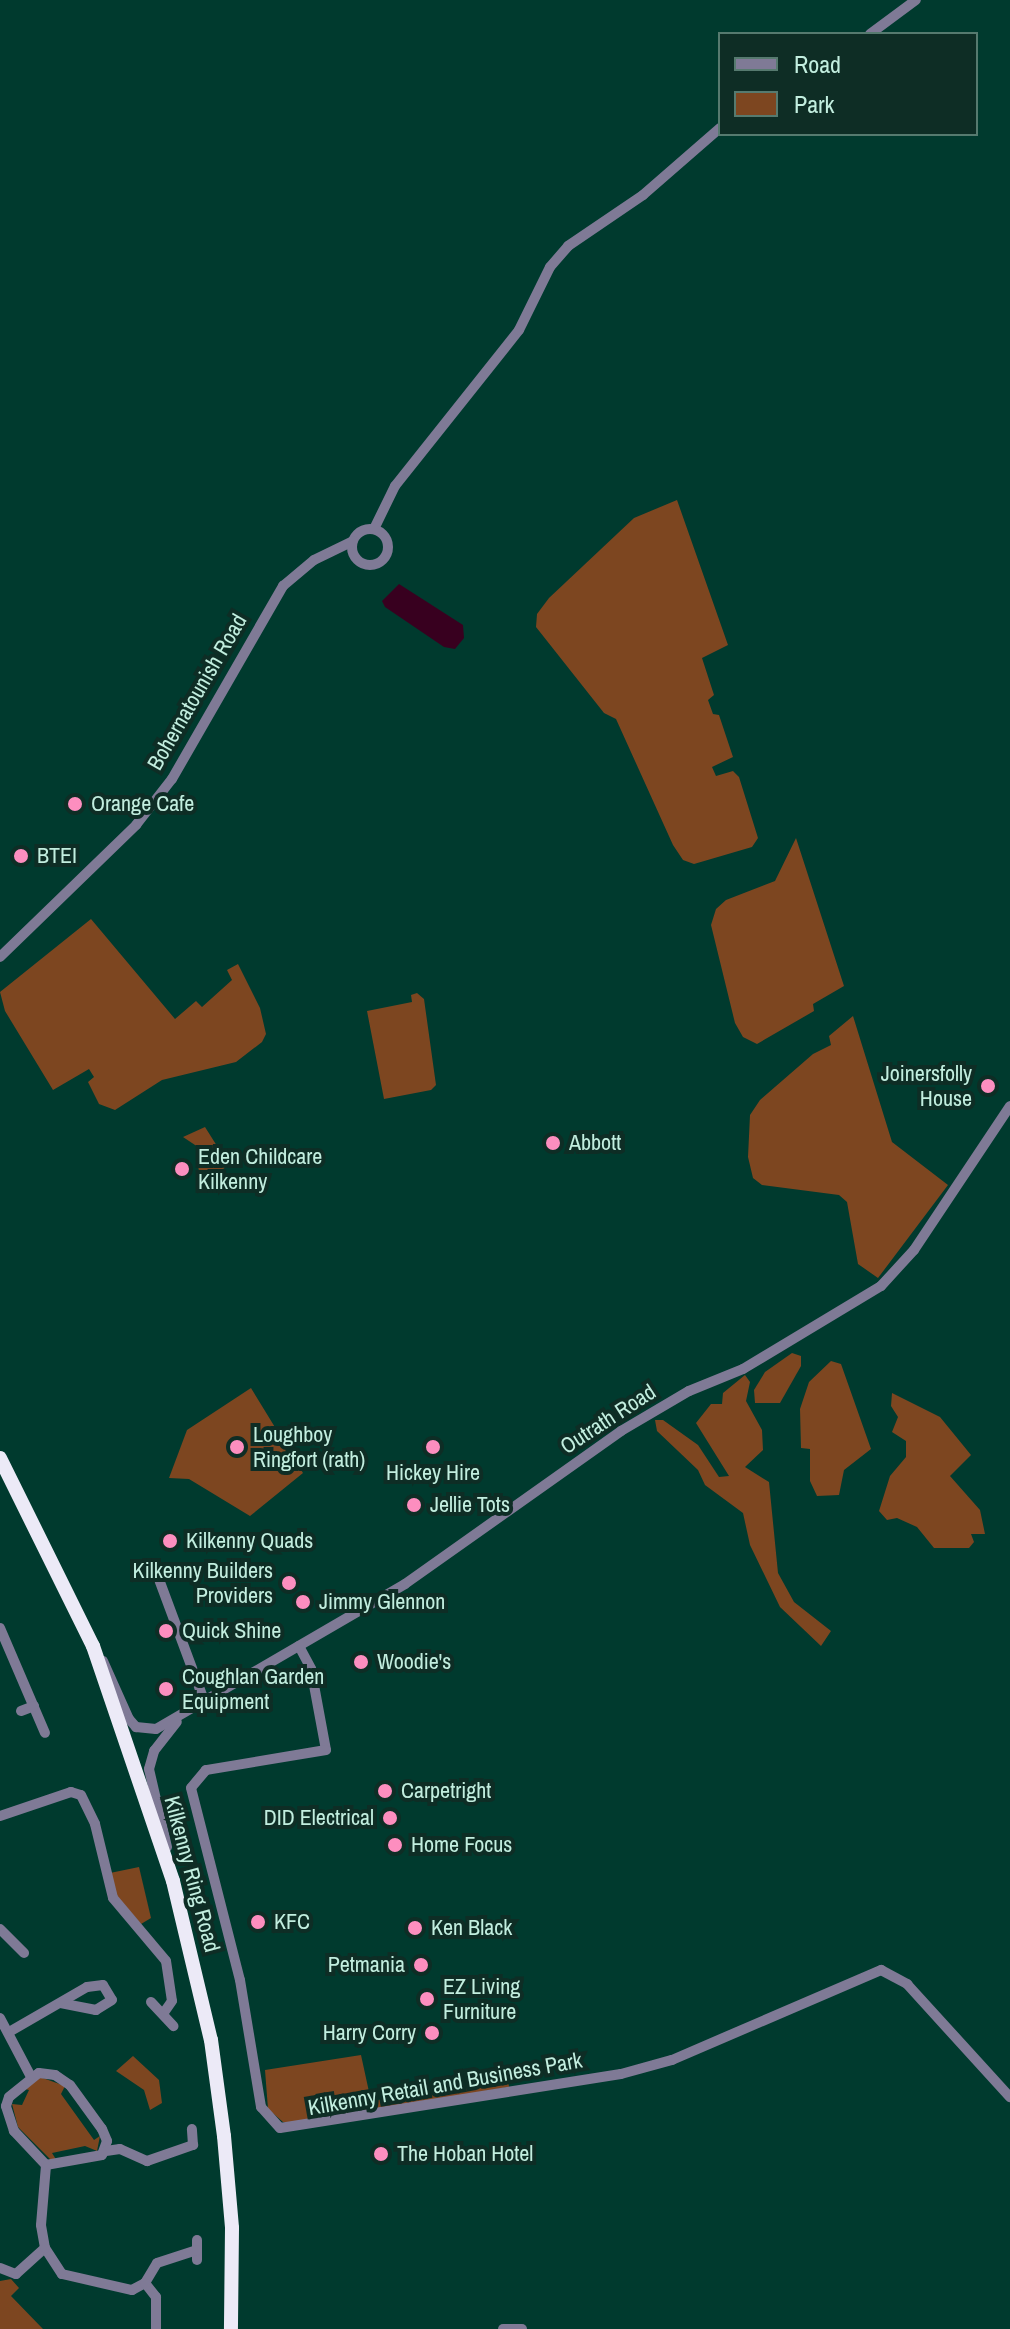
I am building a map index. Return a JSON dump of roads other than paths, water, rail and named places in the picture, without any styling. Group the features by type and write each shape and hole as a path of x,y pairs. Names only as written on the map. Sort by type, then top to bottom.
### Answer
{"highway":[{"name":"Kilkenny Ring Road","path":"0,1458 93,1646 169,1866 211,2040 224,2136 232,2228 231,2329"}],"street":[{"path":"873,32 916,0"},
{"path":"329,551 353,554 364,565 383,561 388,542 374,529 395,486 519,330 550,267 568,246 643,195 718,130"},
{"name":"Bohernatounish Road","path":"0,957 136,825 184,760 283,586 329,551 353,541 363,530 374,529"},
{"path":"353,541 353,554"},
{"name":"Outrath Road","path":"93,1646 136,1727 156,1729 178,1721 405,1584 621,1431 689,1391 743,1369 881,1286 914,1250 1010,1106"},
{"path":"157,1574 205,1703"},
{"path":"0,1628 45,1733"},
{"name":"Kilkenny Retail and Business Park","path":"299,1646 311,1669 326,1750 206,1770 191,1788 240,1980 261,2107 280,2128 621,2074 672,2060 881,1970 907,1984 1010,2097"},
{"path":"21,1711 34,1706"},
{"name":"Outrath Road","path":"169,1866 149,1769 158,1744 178,1721"},
{"path":"0,1816 71,1792 81,1795 95,1824 113,1898 166,1961 172,2001 163,2014"},
{"path":"0,1929 24,1953"},
{"path":"151,2002 173,2026"},
{"path":"9,2032 61,2003"},
{"path":"0,2018 30,2075"},
{"path":"106,2151 102,2129 70,2085 47,2073 30,2075 16,2086 3,2106 14,2131 46,2165 41,2225 51,2263 74,2280 132,2290 145,2283 157,2263 197,2250"},
{"path":"46,2165 93,2159 106,2151 120,2149 147,2161 193,2145 192,2129"},
{"path":"0,2268 16,2274 45,2248"},
{"path":"145,2283 156,2297 156,2329"},
{"path":"503,2329 522,2329"}],"place":[{"name":"Orange Cafe","path":"75,804"},
{"name":"BTEI","path":"21,856"},
{"name":"Joinersfolly House","path":"988,1086"},
{"name":"Abbott","path":"553,1143"},
{"name":"Eden Childcare Kilkenny","path":"182,1169"},
{"name":"Loughboy Ringfort (rath)","path":"237,1447"},
{"name":"Hickey Hire","path":"433,1447"},
{"name":"Jellie Tots","path":"414,1505"},
{"name":"Kilkenny Quads","path":"170,1541"},
{"name":"Kilkenny Builders Providers","path":"289,1583"},
{"name":"Jimmy Glennon","path":"303,1602"},
{"name":"Quick Shine","path":"166,1631"},
{"name":"Woodie's","path":"361,1662"},
{"name":"Coughlan Garden Equipment","path":"166,1689"},
{"name":"Carpetright","path":"385,1791"},
{"name":"DID Electrical","path":"390,1818"},
{"name":"Home Focus","path":"395,1845"},
{"name":"KFC","path":"258,1922"},
{"name":"Ken Black","path":"415,1928"},
{"name":"Petmania","path":"421,1965"},
{"name":"EZ Living Furniture","path":"427,1999"},
{"name":"Harry Corry","path":"432,2033"},
{"name":"The Hoban Hotel","path":"381,2154"}]}
